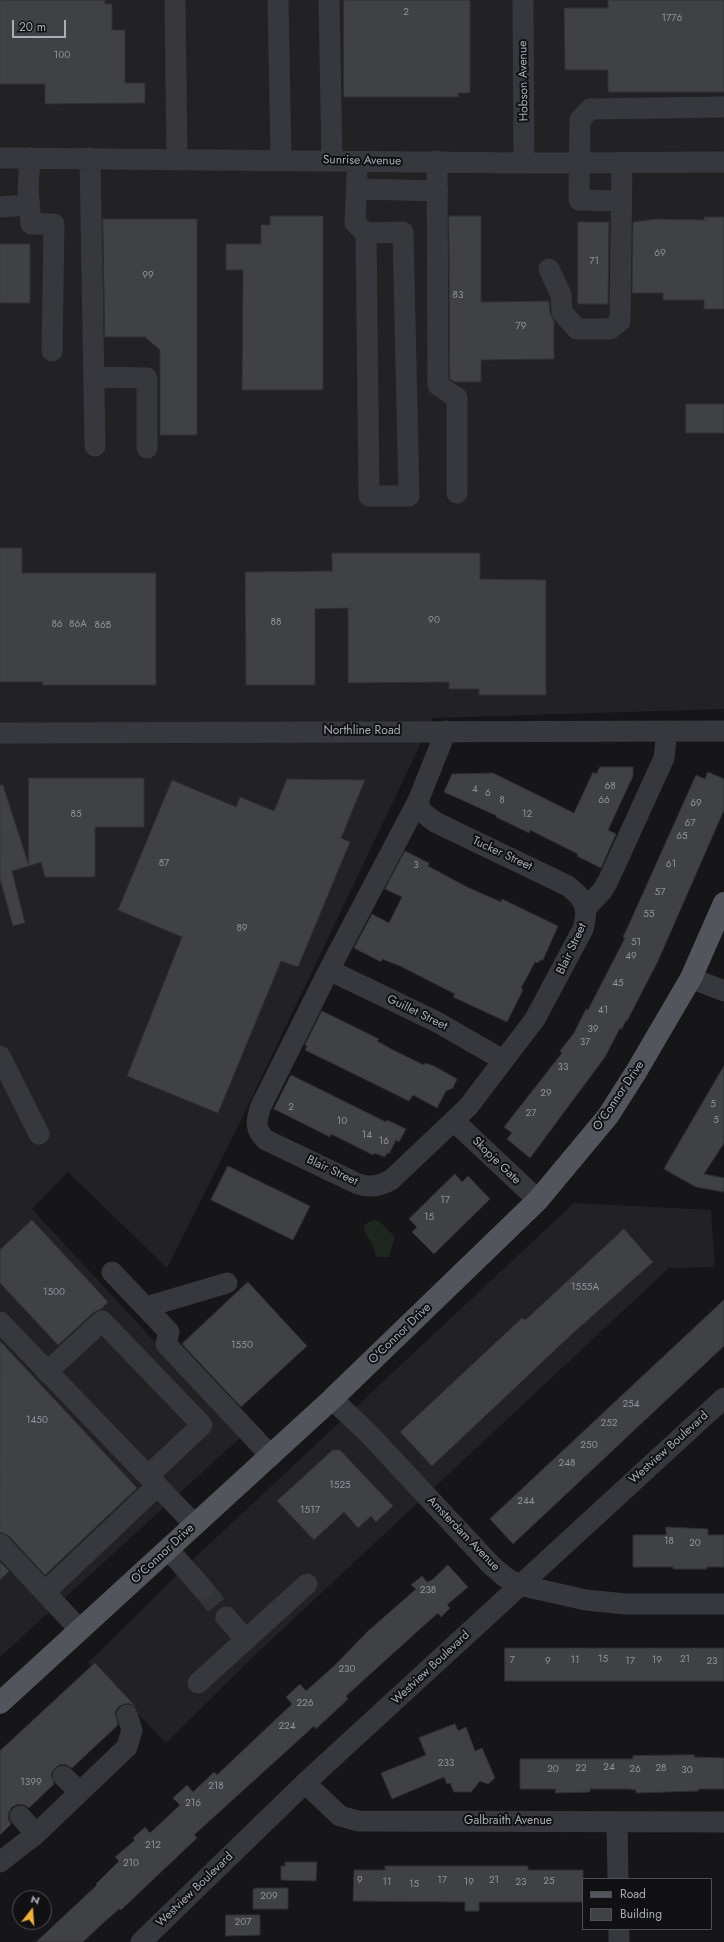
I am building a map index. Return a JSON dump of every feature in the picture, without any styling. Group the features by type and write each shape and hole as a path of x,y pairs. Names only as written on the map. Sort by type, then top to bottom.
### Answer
{"main road":[{"name":"O'Connor Drive","path":"0,1703 332,1399 538,1200 608,1116 636,1072 692,978 724,903"}],"street":[{"path":"175,0 177,158"},
{"path":"278,0 281,160"},
{"path":"329,0 332,160"},
{"name":"Hobson Avenue","path":"523,0 524,163"},
{"path":"621,201 579,200 578,162 580,120 590,109 724,107"},
{"name":"Sunrise Avenue","path":"0,158 177,158 524,163 724,162"},
{"path":"30,158 28,188 31,224 54,224 52,351"},
{"path":"90,158 95,446"},
{"path":"356,160 357,189 355,223 366,234 369,496 409,496 403,232 366,234"},
{"path":"430,161 438,385 457,398 457,493"},
{"path":"549,269 562,295 562,312 577,329 610,329 620,321 622,162"},
{"path":"357,189 430,191"},
{"path":"0,207 29,205"},
{"path":"94,377 147,378 147,448"},
{"name":"Blair Street","path":"446,731 418,801 329,970 261,1106 256,1121 260,1134 266,1140 358,1184 368,1187 377,1186 391,1180 468,1107 535,1019 583,929 586,908 602,891 608,881 664,758 668,731"},
{"name":"Northline Road","path":"0,733 724,731"},
{"name":"Tucker Street","path":"418,801 421,811 435,822 568,886 582,899 586,908"},
{"name":"Guillet Street","path":"329,970 438,1022 503,1060"},
{"path":"692,978 724,991"},
{"path":"0,1056 39,1134"},
{"name":"Skopje Gate","path":"454,1121 538,1200"},
{"path":"112,1272 169,1332 166,1344 271,1456"},
{"path":"146,1307 228,1282"},
{"path":"45,1592 152,1481 202,1425 102,1321 47,1372"},
{"path":"0,1322 195,1525"},
{"name":"Westview Boulevard","path":"141,1942 305,1783 724,1398"},
{"name":"Amsterdam Avenue","path":"332,1399 368,1433 491,1565 505,1577 519,1585 579,1599 618,1603 724,1604"},
{"path":"0,1544 80,1630"},
{"path":"168,1549 203,1589"},
{"path":"198,1683 307,1584"},
{"path":"226,1616 245,1639"},
{"path":"0,1860 36,1834 127,1747 132,1730 127,1715"},
{"path":"63,1776 80,1792"},
{"name":"Galbraith Avenue","path":"305,1783 340,1816 358,1821 724,1822"},
{"path":"20,1816 36,1834"},
{"path":"618,1822 618,1878"},
{"path":"619,1930 619,1942"}],"shaded area":[{"path":"0,0 724,0 724,709 433,718 242,1118 167,1268 68,1172 32,1209 242,1436 0,1657"},
{"path":"574,1203 711,1210 715,1267 669,1268 256,1654 166,1743 88,1663 188,1564"},
{"path":"373,1220 379,1221 395,1237 389,1257 377,1257 372,1244 365,1233 365,1225"}],"building":[{"path":"0,0 105,0 105,4 112,4 112,30 125,30 125,83 145,83 145,103 45,104 45,84 0,84"},
{"path":"344,0 470,0 470,93 458,93 459,97 344,97"},
{"path":"608,0 724,0 724,92 608,92 608,70 565,70 564,8 608,8"},
{"path":"270,216 323,216 323,390 242,390 243,270 226,270 226,244 261,244 261,225 270,225"},
{"path":"449,216 481,216 481,302 549,301 550,313 554,321 554,359 481,360 481,382 455,382 450,379"},
{"path":"704,217 724,217 724,309 704,309 704,300 663,300 663,293 632,293 633,222 657,219 704,220"},
{"path":"103,219 197,219 197,435 160,435 160,350 145,337 105,337"},
{"path":"578,222 609,222 608,304 578,304"},
{"path":"0,244 30,244 30,303 0,303"},
{"path":"686,404 724,404 724,433 686,433"},
{"path":"0,548 22,548 22,573 156,573 156,685 42,685 43,682 0,682"},
{"path":"332,553 480,553 480,579 546,580 546,695 479,695 479,689 449,689 449,682 348,683 348,608 315,609 315,685 246,685 245,572 332,571"},
{"path":"600,767 633,767 633,776 608,830 616,834 601,868 577,856 578,854 530,830 529,833 496,817 497,816 444,792 452,774 493,773 574,813 593,772 596,774"},
{"path":"708,772 724,779 724,810 658,961 627,1021 626,1020 622,1029 620,1028 605,1057 530,1158 507,1139 512,1133 504,1127 562,1053 560,1051 574,1033 586,1009 588,1010 625,938 623,937 696,775 705,779"},
{"path":"29,778 144,778 144,827 95,827 95,877 45,877 41,862 29,866"},
{"path":"287,779 365,780 341,838 350,842 298,967 281,961 218,1113 127,1076 182,937 118,910 172,780 236,807 240,797 274,811"},
{"path":"0,785 3,785 29,866 12,871 25,923 13,926 0,879"},
{"path":"405,851 429,863 428,866 467,887 501,902 502,899 558,926 543,960 540,960 538,963 535,962 521,988 523,990 507,1022 453,997 455,994 400,966 382,959 381,962 354,948 372,914 389,923 402,897 385,889"},
{"path":"322,1011 379,1039 377,1041 395,1051 424,1065 425,1063 434,1066 457,1079 453,1088 446,1091 437,1108 413,1095 409,1101 305,1050 307,1046 305,1045"},
{"path":"724,1066 724,1143 704,1174 724,1178 724,1192 696,1187 664,1169"},
{"path":"291,1075 386,1122 387,1120 406,1129 399,1142 396,1140 389,1154 387,1153 385,1157 374,1153 373,1155 331,1134 330,1137 274,1109"},
{"path":"228,1166 310,1206 293,1240 211,1200"},
{"path":"455,1174 462,1182 468,1176 490,1199 434,1254 412,1232 417,1227 409,1219"},
{"path":"32,1220 108,1302 101,1309 94,1312 58,1345 0,1283 0,1250"},
{"path":"624,1229 653,1262 572,1334 432,1466 400,1432 522,1318 525,1320"},
{"path":"248,1282 307,1346 241,1407 182,1344"},
{"path":"724,1300 724,1346 513,1544 490,1519"},
{"path":"0,1341 137,1488 45,1575 9,1536 0,1532"},
{"path":"333,1450 340,1450 393,1506 376,1522 371,1516 358,1528 344,1512 314,1540 277,1501"},
{"path":"666,1527 708,1529 708,1535 724,1535 724,1567 707,1567 707,1569 673,1569 673,1567 633,1567 633,1535 666,1535"},
{"path":"0,1562 9,1571 0,1580"},
{"path":"448,1565 468,1587 447,1605 450,1608 441,1617 438,1613 346,1696 348,1699 316,1729 314,1726 194,1835 197,1838 121,1910 119,1909 83,1942 36,1942 49,1930 52,1930 52,1927 97,1885 96,1884 119,1861 115,1857 135,1840 133,1838 145,1827 150,1833 180,1805 173,1798 187,1785 193,1792 214,1772 217,1775 292,1704 286,1697 300,1684 306,1691 334,1666 367,1632 416,1589 411,1585 422,1576 427,1582 432,1580"},
{"path":"505,1648 724,1648 724,1681 505,1681"},
{"path":"95,1663 136,1707 129,1703 118,1707 115,1713 118,1725 72,1768 65,1764 59,1765 55,1768 51,1774 54,1784 29,1808 18,1804 12,1807 8,1818 11,1824 0,1835 0,1751"},
{"path":"455,1724 458,1731 466,1727 475,1751 482,1748 495,1778 488,1784 480,1781 471,1792 454,1792 450,1783 447,1784 444,1777 392,1799 381,1773 426,1755 419,1738"},
{"path":"694,1755 694,1757 724,1758 724,1789 636,1793 636,1790 629,1789 590,1789 590,1792 555,1793 556,1789 520,1789 520,1759 633,1759 633,1756"},
{"path":"285,1862 317,1862 316,1881 281,1880 281,1866 285,1866"},
{"path":"385,1866 528,1866 528,1870 583,1870 582,1902 479,1902 479,1911 465,1911 465,1902 353,1901 354,1870 385,1870"},
{"path":"256,1888 288,1888 288,1909 253,1909 253,1890"},
{"path":"226,1915 260,1915 260,1935 226,1936"}],"tunnel":[{"path":"203,1589 226,1617"}]}
